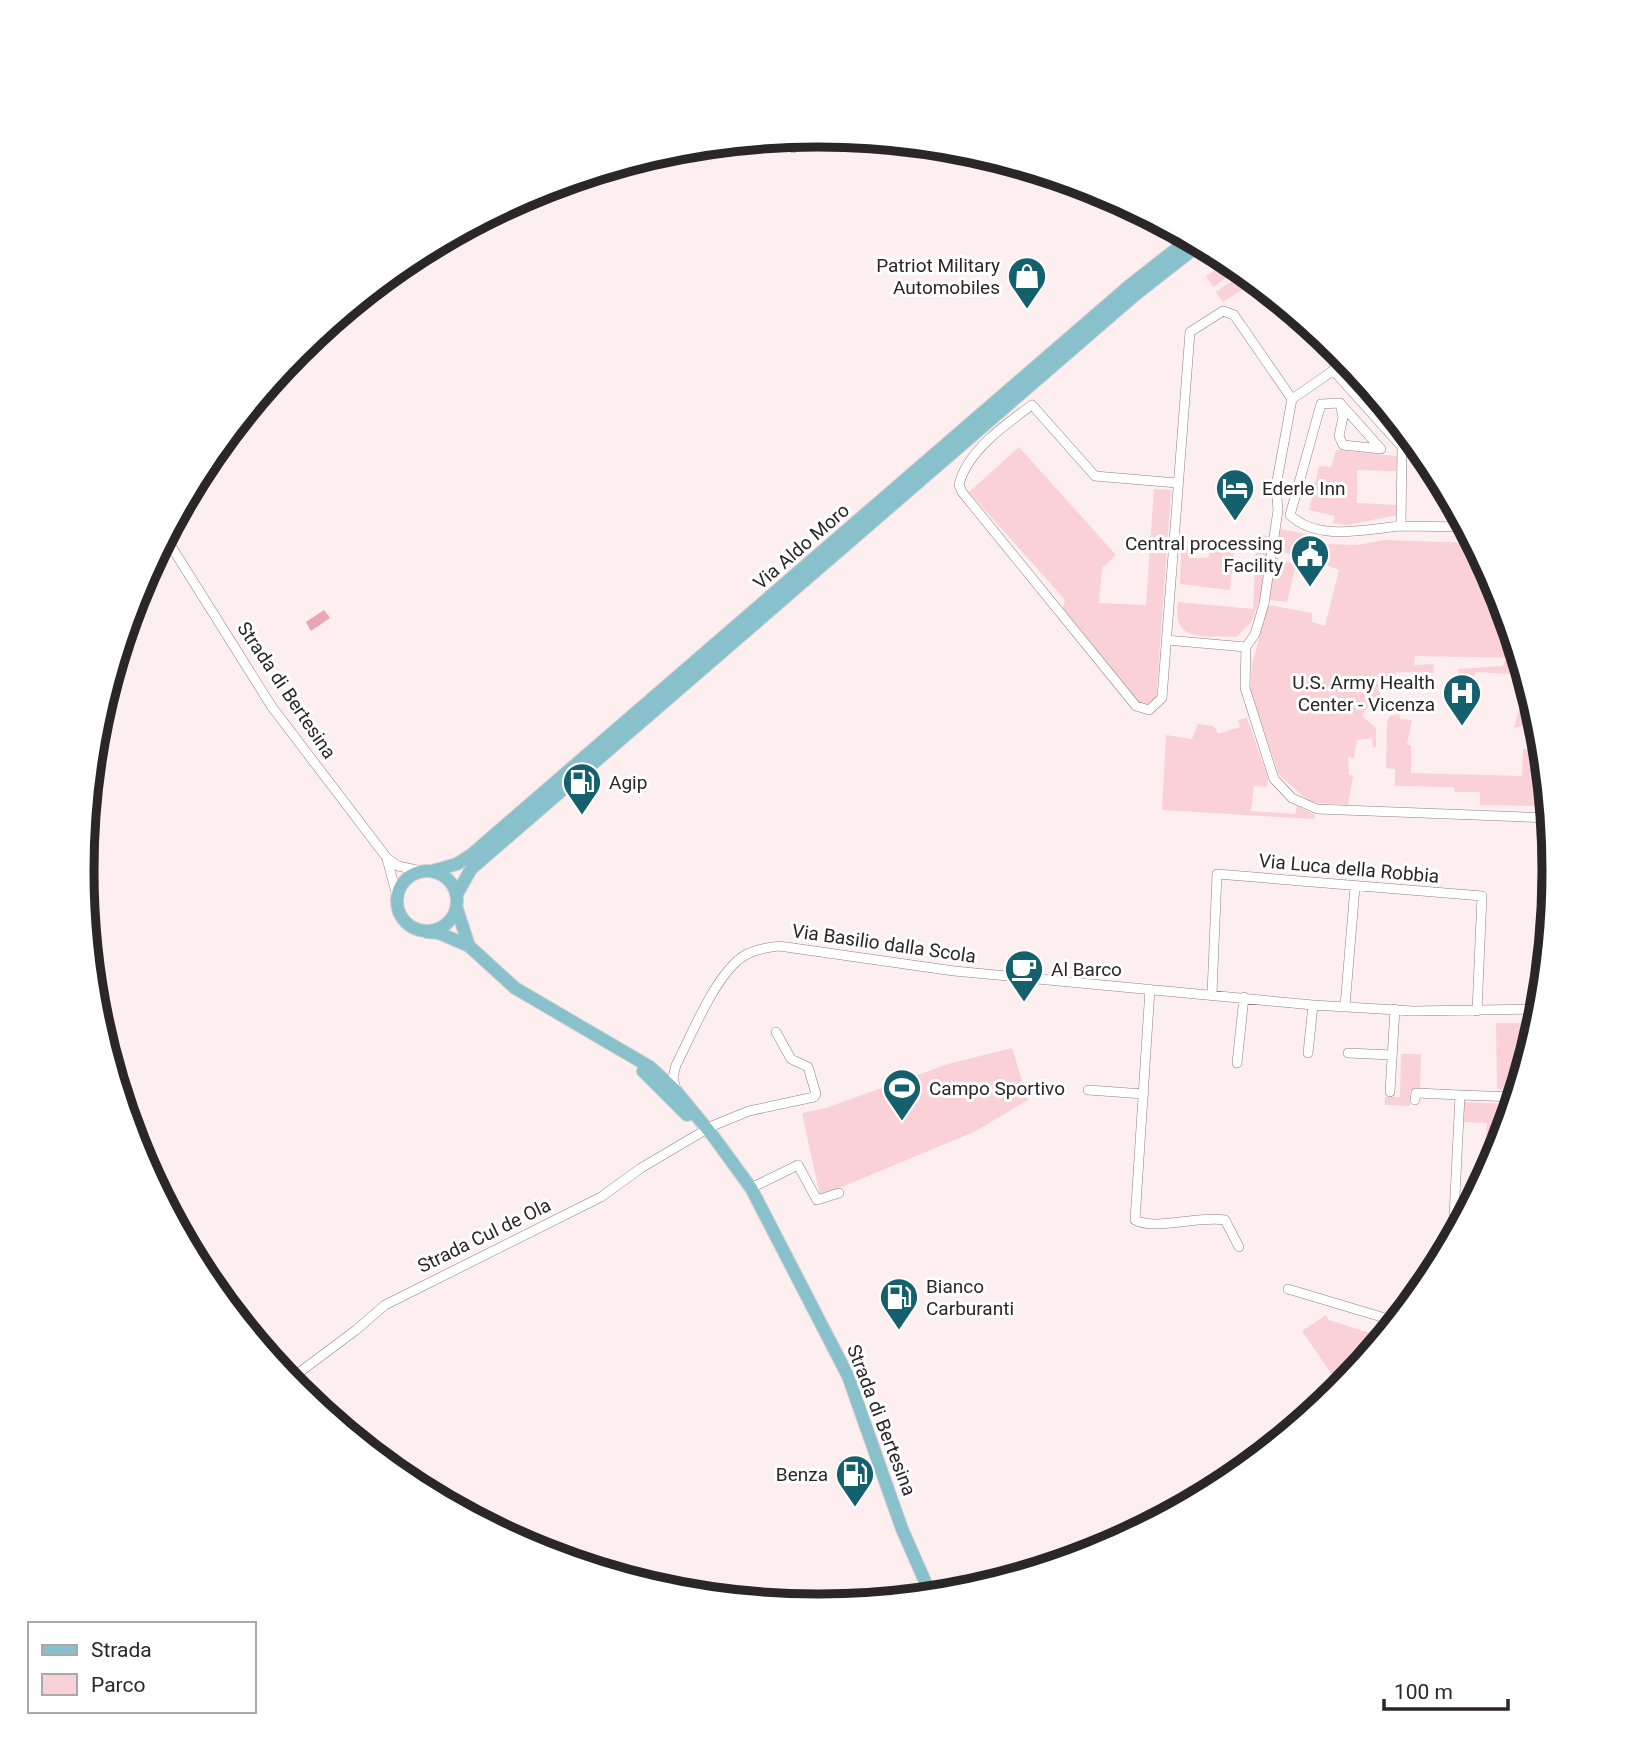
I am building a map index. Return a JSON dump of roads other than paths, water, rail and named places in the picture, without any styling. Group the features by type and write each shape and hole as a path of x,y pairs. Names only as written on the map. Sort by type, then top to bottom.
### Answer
{"main road":[{"name":"Via Aldo Moro","path":"426,871 457,864 471,855 1129,286 1181,245"},
{"name":"Via Aldo Moro","path":"457,894 471,869 1135,295 1191,251"},
{"path":"397,896 408,877 426,871 450,881 457,894"},
{"name":"Strada di Bertesina","path":"457,894 457,909 469,946"},
{"name":"Strada di Bertesina","path":"397,896 399,914 406,923 469,946 515,988 672,1084 704,1130"},
{"path":"427,932 446,926 457,909"},
{"name":"Strada di Bertesina","path":"625,1054 704,1130 751,1188 848,1376 902,1529 927,1585"}],"street":[{"path":"1177,483 1095,476 1032,405 1009,422 972,459 959,485 1140,709 1149,710 1162,698 1190,332 1223,311 1234,315 1292,399"},
{"path":"1338,367 1292,399 1276,486 1278,510 1264,604 1255,634 1246,647 1245,688 1274,779 1292,798 1317,809 1539,818"},
{"path":"1333,370 1402,447 1402,526"},
{"path":"1290,515 1321,404 1340,403"},
{"path":"1340,403 1381,449 1343,445 1339,436 1343,417 1340,403"},
{"path":"1278,510 1305,525 1329,532 1402,526 1454,527"},
{"name":"Strada di Bertesina","path":"171,547 272,707 387,858 397,896"},
{"path":"1166,640 1246,647"},
{"path":"387,858 398,866 426,871"},
{"name":"Via Luca della Robbia","path":"1212,993 1217,874 1482,896 1477,1012"},
{"path":"1345,1006 1355,887"},
{"name":"Via Basilio dalla Scola","path":"672,1084 676,1065 726,973 739,959 779,946 954,971 1212,993 1313,1005 1477,1012 1528,1010"},
{"path":"1150,989 1135,1220 1148,1223 1206,1218 1225,1220 1238,1247"},
{"path":"1237,1063 1244,997"},
{"path":"1308,1053 1313,1005"},
{"path":"1390,1092 1395,1009"},
{"path":"704,1130 749,1111 814,1097 816,1094 808,1067 791,1059 776,1032"},
{"path":"1348,1053 1392,1055"},
{"path":"656,1072 667,1071 676,1065"},
{"path":"642,1070 661,1082 672,1084"},
{"path":"1088,1090 1144,1094"},
{"path":"1415,1100 1416,1093 1505,1097"},
{"path":"1454,1215 1460,1095"},
{"name":"Strada Cul de Ola","path":"298,1373 384,1305 601,1197 641,1168 704,1130"},
{"path":"751,1188 799,1165 817,1200 839,1193"},
{"path":"1288,1289 1386,1318"}],"place":[{"name":"Patriot Military Automobiles","path":"1027,310"},
{"name":"Ederle Inn","path":"1235,522"},
{"name":"Central processing Facility","path":"1310,588"},
{"name":"U.S. Army Health Center - Vicenza","path":"1462,727"},
{"name":"Agip","path":"582,816"},
{"name":"Al Barco","path":"1024,1003"},
{"name":"Campo Sportivo","path":"902,1122"},
{"name":"Bianco Carburanti","path":"899,1331"},
{"name":"Benza","path":"855,1508"}]}
